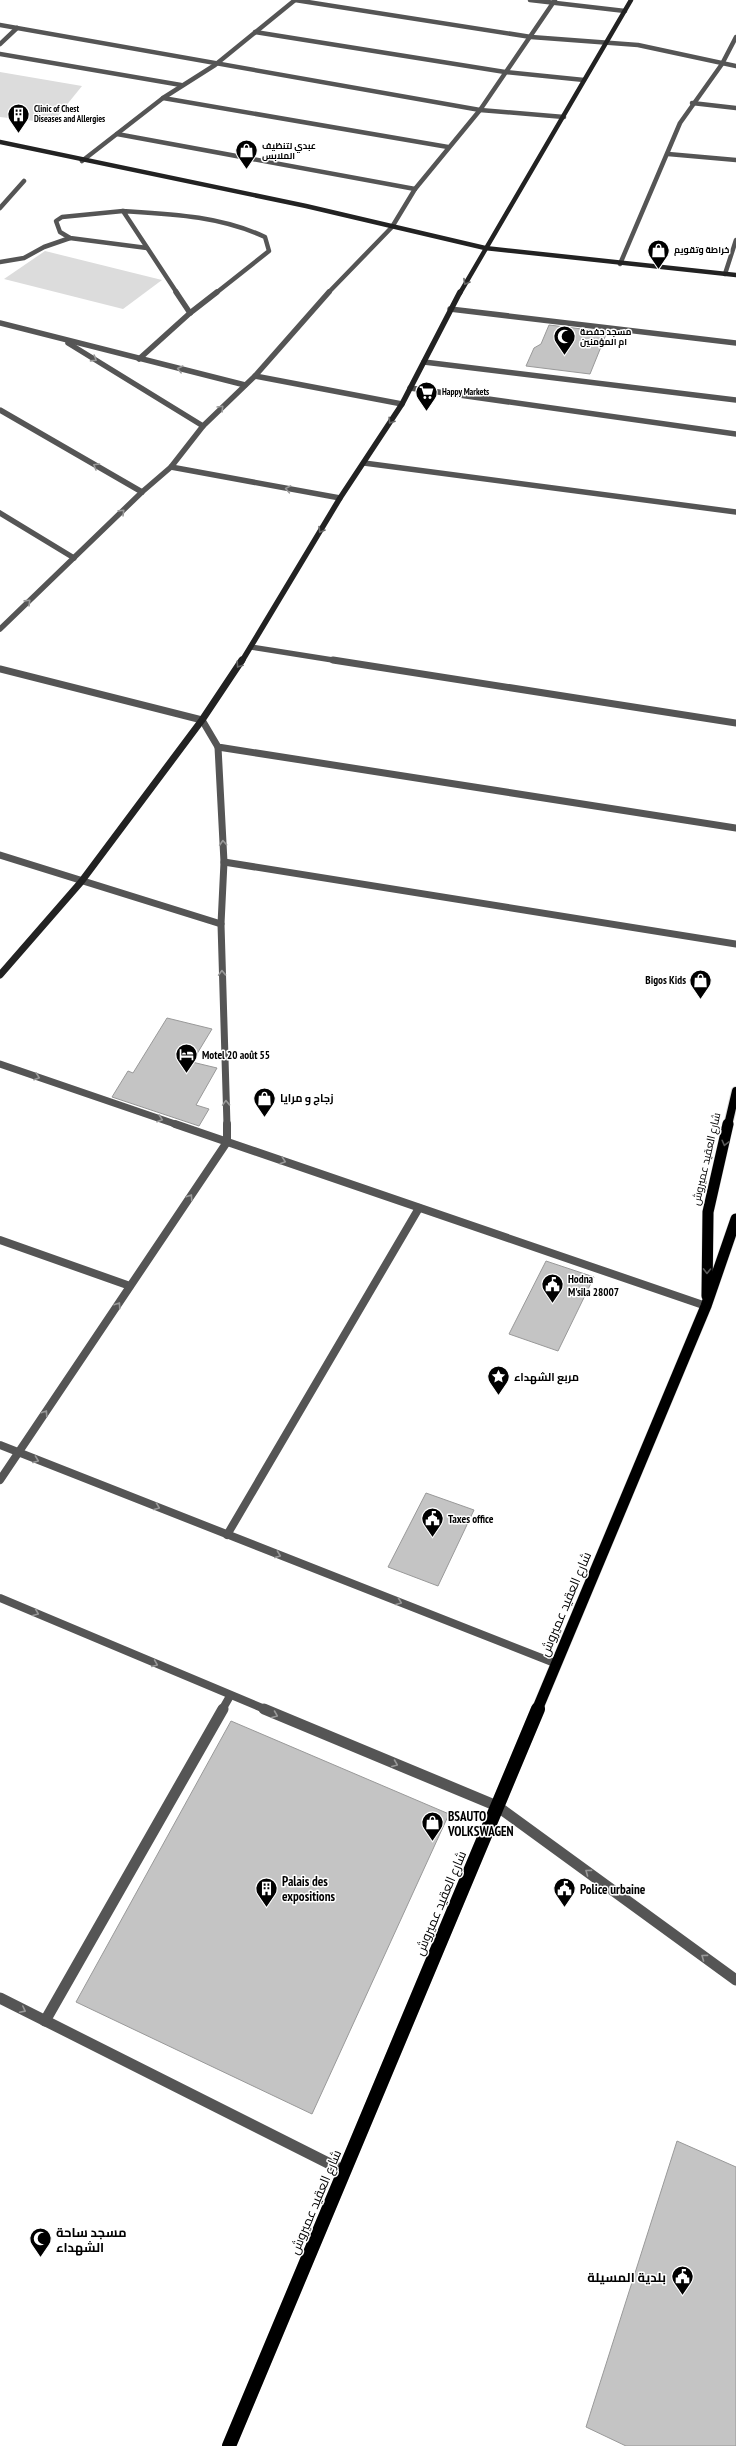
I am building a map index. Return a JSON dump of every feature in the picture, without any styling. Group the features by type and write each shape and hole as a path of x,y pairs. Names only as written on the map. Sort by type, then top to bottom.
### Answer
{"main road":[{"name":"شارع العقيد عميروش","path":"706,1306 708,1212 736,1091"},
{"name":"شارع العقيد عميروش","path":"229,2446 706,1306 736,1218"}],"street":[{"path":"82,160 181,85 215,64 295,0 531,37 604,44 638,45 736,66"},
{"path":"530,0 625,11"},
{"path":"0,975 82,882 202,720 251,647 340,498 402,404 450,309 564,118 604,44 631,0"},
{"path":"0,629 142,492 171,467 203,426 255,376 322,299 392,227 415,189 448,147 480,110 554,2"},
{"path":"0,25 480,110 564,118"},
{"path":"0,44 17,28"},
{"path":"255,32 505,72 584,80"},
{"path":"620,264 680,123 692,103 722,64 736,37"},
{"path":"0,54 181,85"},
{"path":"163,98 448,147"},
{"path":"692,103 736,108"},
{"path":"117,134 415,189"},
{"path":"1,143 306,206 486,248 736,276"},
{"path":"668,154 736,160"},
{"path":"0,208 24,181"},
{"path":"123,211 190,314"},
{"path":"139,360 190,314 269,251 264,237 237,224 186,215 123,211 58,219 56,221 60,232 70,238 147,248"},
{"path":"0,262 24,258 44,247 70,238"},
{"path":"725,274 736,240"},
{"path":"450,309 736,343"},
{"path":"0,323 139,360 245,385"},
{"path":"61,339 203,426"},
{"path":"424,362 736,400"},
{"path":"255,376 402,404"},
{"path":"410,388 736,434"},
{"path":"0,410 142,492"},
{"path":"364,462 736,512"},
{"path":"171,467 340,498"},
{"path":"0,513 74,558"},
{"path":"251,647 736,724"},
{"path":"0,669 202,720 218,747 224,862 221,924 227,1142 0,1480"},
{"path":"218,747 736,828"},
{"path":"0,855 82,882 221,924"},
{"path":"224,862 736,944"},
{"path":"0,1064 706,1306"},
{"path":"227,1535 419,1208"},
{"path":"0,1240 130,1286"},
{"path":"0,1445 557,1664"},
{"path":"0,1598 230,1696 497,1806 736,1980"},
{"path":"45,2021 230,1696"},
{"path":"0,1998 344,2171"}],"shaded area":[{"path":"0,72 82,86 52,123 0,117"},
{"path":"45,251 162,280 123,309 4,279"}],"building":[{"name":"مسجد حفصة ام المؤمنين","path":"549,325 607,332 590,374 526,366 534,348 541,344"},
{"name":"Motel 20 août 55","path":"167,1018 212,1029 192,1062 217,1068 196,1105 209,1109 199,1126 112,1097 128,1071 133,1073"},
{"name":"Hodna M'sila 28007","path":"546,1261 594,1277 558,1351 509,1334"},
{"name":"Taxes office","path":"426,1493 474,1510 438,1586 388,1567"},
{"name":"Palais des expositions","path":"231,1721 449,1814 312,2114 76,2002"},
{"name":"بلدية المسيلة","path":"677,2141 736,2167 736,2446 626,2446 586,2427"}],"place":[{"name":"Clinic of Chest Diseases and Allergies","path":"18,134"},
{"name":"عبدي لتنظيف الملابس","path":"246,170"},
{"name":"خراطة وتقويم","path":"658,270"},
{"name":"مسجد حفصة ام المؤمنين","path":"564,356"},
{"name":"Happy Markets","path":"427,412"},
{"name":"Bigos Kids","path":"701,1000"},
{"name":"Motel 20 août 55","path":"186,1074"},
{"name":"زجاج و مرايا","path":"264,1118"},
{"name":"Hodna M'sila 28007","path":"552,1304"},
{"name":"مربع الشهداء","path":"498,1396"},
{"name":"Taxes office","path":"432,1538"},
{"name":"BSAUTO VOLKSWAGEN","path":"432,1842"},
{"name":"Palais des expositions","path":"267,1908"},
{"name":"Police urbaine","path":"564,1908"},
{"name":"مسجد ساحة الشهداء","path":"41,2258"},
{"name":"بلدية المسيلة","path":"682,2296"}]}
